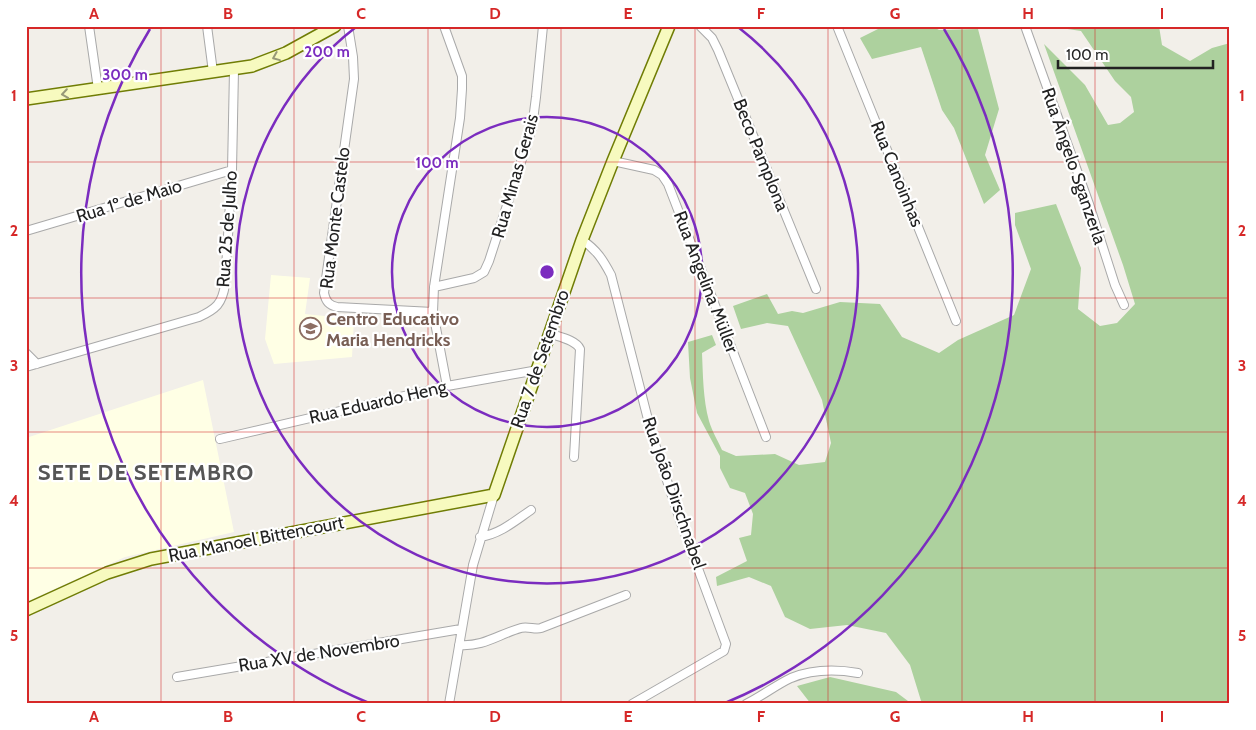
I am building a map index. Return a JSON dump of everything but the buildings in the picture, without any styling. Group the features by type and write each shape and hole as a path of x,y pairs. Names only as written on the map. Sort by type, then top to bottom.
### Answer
{"street":[{"path":"89,26 98,89"},
{"path":"207,26 213,72"},
{"path":"26,99 252,66 286,54 335,26"},
{"name":"Rua Monte Castelo","path":"348,26 354,79 324,293 326,300 330,305 337,306 433,312"},
{"path":"444,26 462,76 458,127 434,287 433,312 448,386"},
{"name":"Rua Minas Gerais","path":"434,287 474,278 484,272 489,261 532,128 542,26"},
{"name":"Rua 7 de Setembro","path":"450,704 461,630 480,537 582,240 669,26"},
{"name":"Beco Pamplona","path":"700,26 712,38 718,50 816,289"},
{"name":"Rua Canoinhas","path":"837,26 956,321"},
{"name":"Rua Ângelo Sganzerla","path":"1025,26 1090,204 1115,285 1124,305"},
{"name":"Rua 25 de Julho","path":"26,368 199,317 218,306 223,297 225,285 232,170 234,70"},
{"name":"Rua Angelina Müller","path":"613,161 654,170 662,175 668,184 766,437"},
{"name":"Rua 1º de Maio","path":"26,232 232,170"},
{"name":"Rua João Dirschnabel","path":"582,240 594,248 603,258 611,275 652,435 680,520 726,644 724,651 632,704"},
{"path":"551,334 575,343 580,349 574,457"},
{"path":"26,353 36,364"},
{"name":"Rua Eduardo Heng","path":"220,439 448,386 538,370"},
{"name":"Rua Manoel Bittencourt","path":"26,610 107,573 151,559 494,495"},
{"path":"480,537 493,535 531,510"},
{"path":"459,645 471,646 479,644 524,627 541,628 626,595"},
{"name":"Rua XV de Novembro","path":"177,677 461,630"},
{"path":"746,704 791,678 806,673 822,670 839,670 858,673"}],"shaded area":[{"name":"Centro Educativo Maria Hendricks","path":"271,275 310,278 305,314 354,319 352,357 274,364 265,339"},
{"path":"203,380 234,532 125,557 26,602 26,438"}],"green space":[{"path":"884,26 932,26 939,30 978,29 999,109 985,155 1000,190 984,204 954,128 942,110 921,47 872,59 860,38"},
{"path":"1047,26 1159,26 1162,45 1190,61 1212,48 1230,43 1230,704 922,704 910,665 886,633 847,625 810,629 785,617 771,586 749,577 717,586 716,577 747,561 739,538 751,535 753,514 745,493 730,488 720,468 720,456 697,413 690,378 688,342 712,335 716,345 702,353 703,378 709,421 722,450 736,456 775,454 799,465 825,462 831,443 822,400 788,326 767,323 741,329 733,306 767,294 778,314 792,311 803,313 840,302 880,304 902,337 939,353 958,340 1014,315 1031,269 1015,225 1015,213 1056,204 1081,268 1078,309 1100,326 1117,323 1135,304 1123,265 1044,44 1085,85 1108,125 1120,123 1134,112 1131,97 1115,81 1081,31"},
{"path":"830,677 896,692 912,704 811,704 797,686"}],"place":[{"name":"Centro Educativo Maria Hendricks","path":"310,329"}],"district":[{"name":"SETE DE SETEMBRO","path":"146,472"}]}
